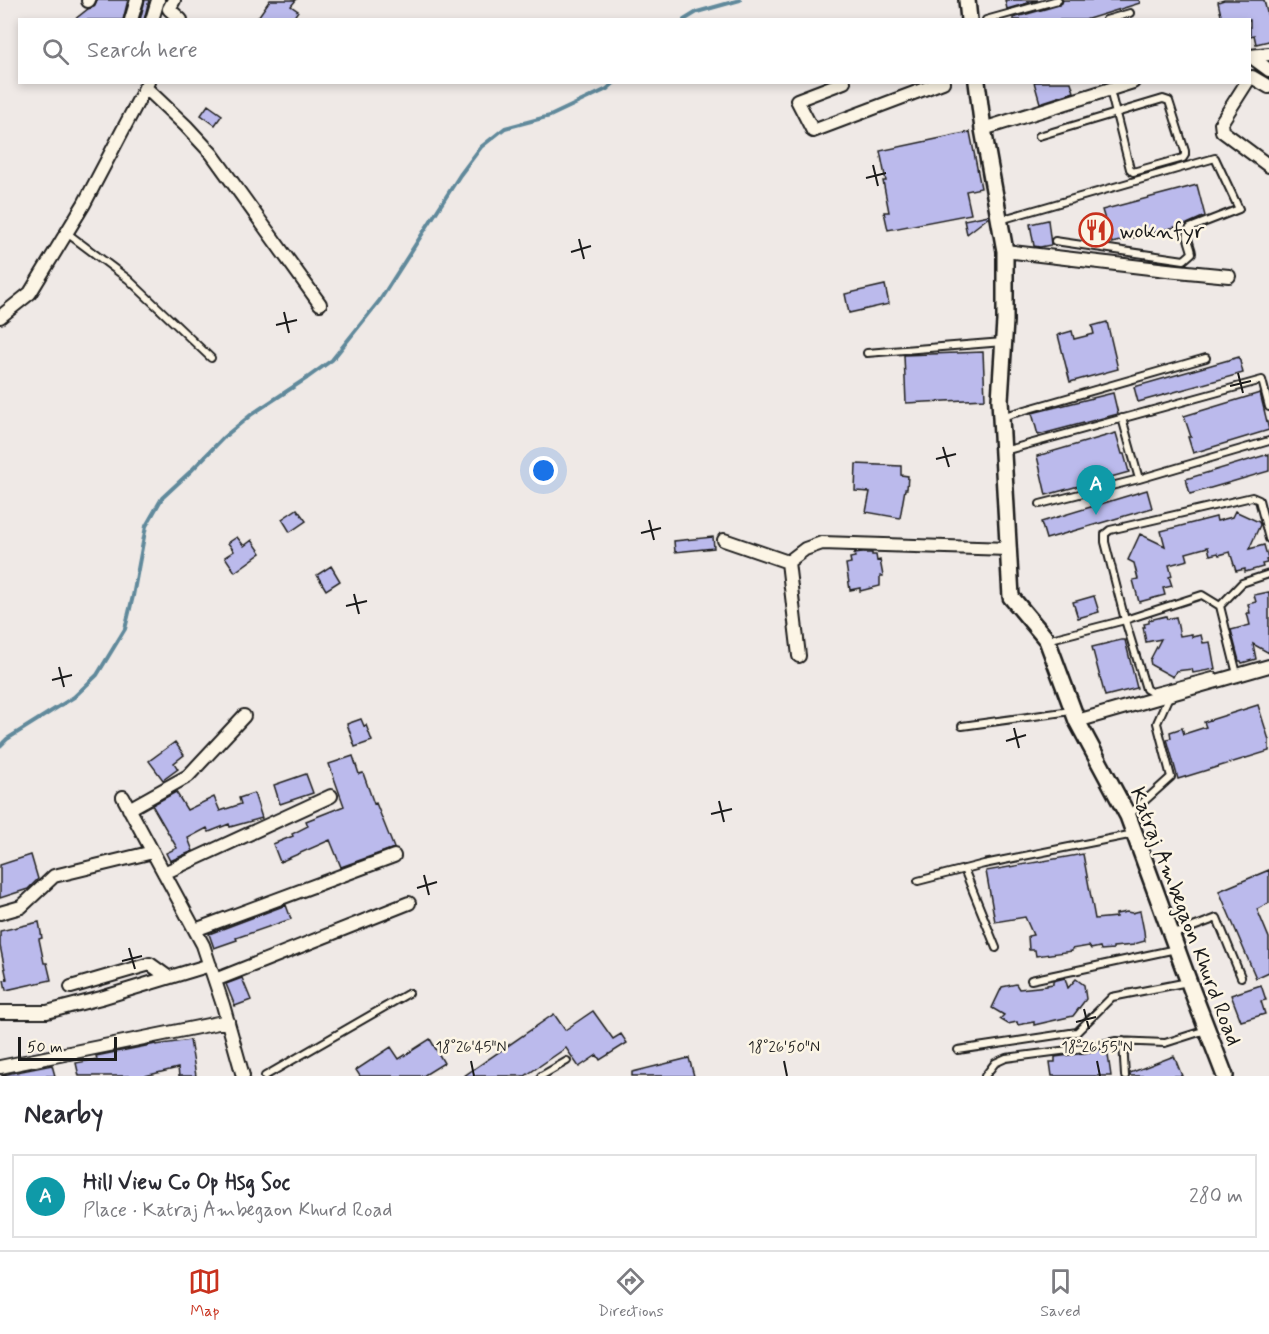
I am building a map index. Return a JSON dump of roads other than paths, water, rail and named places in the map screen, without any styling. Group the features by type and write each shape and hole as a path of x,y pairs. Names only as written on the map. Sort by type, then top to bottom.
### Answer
{"street":[{"path":"132,18 137,0"},
{"path":"153,18 158,0"},
{"path":"967,0 969,18"},
{"path":"1251,56 1269,54"},
{"path":"1251,57 1269,70"},
{"path":"1251,78 1269,87"},
{"path":"839,84 797,100 813,131 938,84"},
{"name":"Katraj Ambegaon Khurd Road","path":"977,84 982,129 1005,251 1004,342 1000,400 1011,597 1047,640 1075,716 1128,816 1225,1076"},
{"path":"982,129 1127,84"},
{"path":"1245,84 1220,128 1269,165"},
{"path":"0,317 30,293 84,204 147,85 212,154 320,304"},
{"path":"1005,251 1229,276"},
{"path":"724,540 788,562"},
{"path":"788,562 805,549 822,543 1008,549"},
{"path":"788,562 799,656"},
{"path":"1075,716 1170,694 1269,666"},
{"path":"129,809 188,776 244,716"},
{"path":"164,873 331,796"},
{"path":"123,797 203,945 243,1076"},
{"path":"0,913 21,907 54,876 153,852"},
{"path":"195,930 394,856"},
{"path":"215,980 409,903"},
{"path":"71,987 150,964 168,977"},
{"path":"0,1012 47,1012 210,964"},
{"path":"0,1067 228,1021"}],"lane":[{"path":"993,18 1058,0"},
{"path":"1114,18 1130,14"},
{"path":"1039,136 1116,113 1163,99 1166,99 1169,101 1185,155 1183,158 1132,172 1130,169 1116,113 1110,90"},
{"path":"999,220 1215,158 1239,209 1190,228 1187,231 1192,253 1184,260 1055,241"},
{"path":"67,233 128,279 211,358"},
{"path":"867,353 1004,342"},
{"path":"1001,417 1206,358"},
{"path":"1003,451 1262,380 1269,407"},
{"path":"1122,418 1139,479"},
{"path":"1040,504 1139,479 1269,441"},
{"path":"1269,539 1259,500 1252,497 1110,530 1105,534 1105,542 1125,620 1146,689 1151,692 1269,662"},
{"path":"1220,606 1242,583 1269,574"},
{"path":"1047,640 1125,620 1203,595 1220,606 1236,670"},
{"path":"1128,816 1171,777 1157,723 1170,694"},
{"path":"962,726 1075,716"},
{"path":"918,880 984,864 1134,834"},
{"path":"964,869 996,948"},
{"path":"1032,980 1174,942 1217,918 1241,977"},
{"path":"958,1050 1077,1032 1112,997 1189,982"},
{"path":"265,1076 409,993"},
{"path":"985,1076 995,1063 1006,1058 1084,1048 1116,1041 1165,1044 1207,1029"},
{"path":"1123,1041 1125,1076"},
{"path":"541,1076 567,1061"}],"waterway":[{"path":"687,18 697,12 740,0"},
{"path":"0,746 7,739 74,697 97,675 125,629 146,526 162,498 224,437 252,414 332,360 380,300 460,175 481,147 505,128 550,116 607,89 613,84"}],"place":[{"name":"woknfyr","path":"1096,230"},
{"name":"Hill View Co Op Hsg Soc","path":"1096,515"}]}
